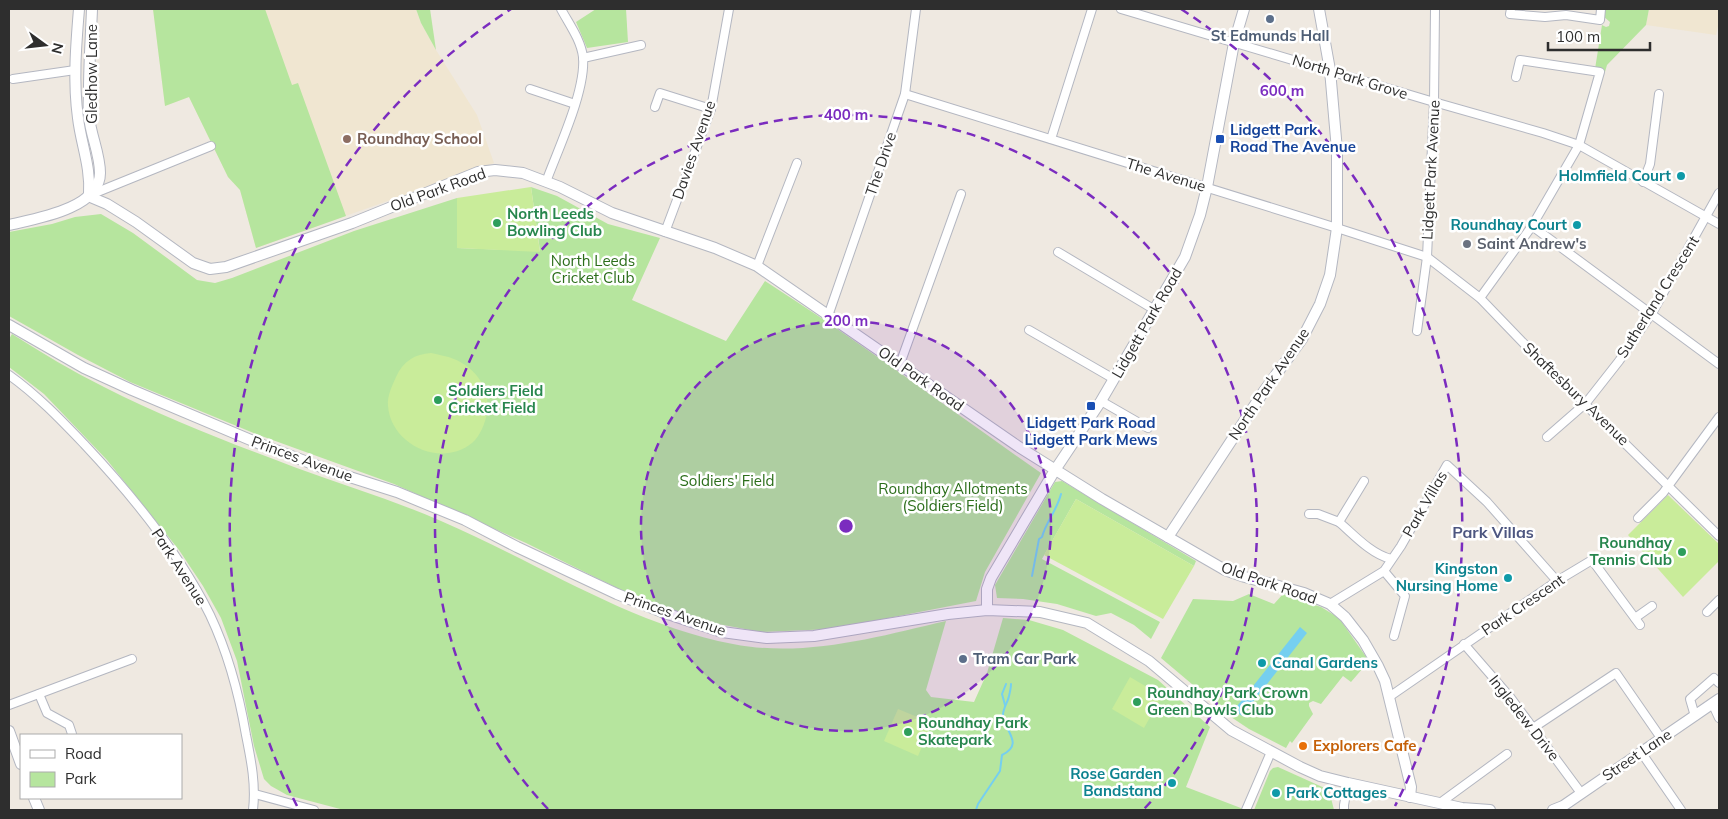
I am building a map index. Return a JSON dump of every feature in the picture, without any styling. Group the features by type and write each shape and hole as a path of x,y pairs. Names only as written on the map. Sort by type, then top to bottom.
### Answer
{"street":[{"name":"Gledhow Lane","path":"79,9 75,70 78,118 90,180 88,196"},
{"name":"Gledhow Lane","path":"88,196 97,184 100,176 89,116 92,9"},
{"path":"546,182 575,104 581,80 583,58 578,39 561,9"},
{"name":"Davies Avenue","path":"665,232 711,109 729,9"},
{"name":"The Drive","path":"828,316 905,94 916,9"},
{"path":"1051,140 1092,9"},
{"name":"North Park Grove","path":"1121,9 1234,44 1330,70 1544,133 1579,145 1719,224"},
{"name":"Lidgett Park Road","path":"988,610 987,589 991,578 1055,470 1114,379 1175,275 1192,241 1207,187 1234,44 1244,9"},
{"name":"North Park Avenue","path":"1168,537 1264,391 1302,339 1320,304 1330,275 1337,228 1337,150 1330,70 1319,9"},
{"name":"Lidgett Park Avenue","path":"1417,331 1427,257 1434,102 1435,9"},
{"path":"1511,9 1510,14 1545,17 1566,15 1600,20 1601,9"},
{"path":"583,58 640,45"},
{"path":"75,58 90,58"},
{"path":"1480,298 1532,226 1579,145 1600,72 1520,60 1516,77"},
{"path":"13,78 75,70"},
{"path":"530,89 575,104"},
{"path":"655,107 660,92 711,109"},
{"name":"The Avenue","path":"905,94 1427,257"},
{"path":"1642,182 1650,164 1659,94"},
{"path":"78,118 89,116"},
{"path":"9,224 47,217 73,206 88,196 211,146"},
{"path":"758,266 797,163"},
{"name":"Old Park Road","path":"88,196 107,204 136,222 193,263 210,269 226,267 352,222 478,172 495,170 523,173 612,213 714,248 758,266 1019,447 1168,537 1225,570 1290,588 1330,604 1345,617 1363,640 1378,666 1389,697 1411,787 1410,797"},
{"name":"Sutherland Crescent","path":"1547,437 1586,403 1652,313 1719,193"},
{"path":"900,364 961,194"},
{"path":"1532,226 1719,364"},
{"path":"1058,252 1155,310"},
{"name":"Shaftesbury Avenue","path":"1427,257 1480,298 1534,354 1586,403 1719,536"},
{"name":"Princes Avenue","path":"10,328 84,368 132,390 266,446 334,472 397,492 465,520 617,594 662,612 722,632 767,638 814,636 988,610 1040,612 1092,626 1149,661 1231,730 1320,776 1348,783"},
{"path":"1029,330 1114,379"},
{"name":"Park Avenue","path":"9,375 47,406 103,465 154,528 187,573 210,615 226,654 241,709 253,777 255,794 253,810"},
{"path":"1101,400 1148,428"},
{"path":"1638,518 1669,486 1719,417"},
{"name":"Park Villas","path":"1330,604 1384,571 1447,466 1487,502 1558,581"},
{"path":"1338,522 1364,481"},
{"path":"1309,514 1324,516 1338,522 1382,557 1392,559"},
{"name":"Park Crescent","path":"1389,697 1464,644 1592,560 1640,625"},
{"path":"1384,571 1405,596 1394,636"},
{"path":"1707,612 1719,600"},
{"path":"1635,618 1652,606"},
{"name":"Ingledew Drive","path":"1464,644 1510,697 1581,793"},
{"path":"9,705 132,660"},
{"path":"1533,728 1616,673 1662,738"},
{"path":"1695,716 1690,699 1714,678 1719,683"},
{"path":"39,694 47,713 69,725 72,734"},
{"path":"1716,702 1719,718"},
{"name":"Street Lane","path":"1553,810 1716,702"},
{"path":"9,733 20,761"},
{"path":"1246,810 1271,752"},
{"path":"1641,752 1681,810"},
{"path":"1440,803 1507,754"},
{"path":"1344,810 1348,783 1462,808 1490,810"},
{"path":"255,794 314,810"}],"shaded area":[{"name":"Roundhay School","path":"153,9 416,9 421,23 436,50 477,115 494,163 256,248 240,190 228,177 189,97 165,106"},
{"path":"1649,9 1719,9 1716,35 1646,25"}],"green space":[{"path":"153,9 265,9 292,85 298,83 346,216 256,248 240,190 228,177 189,97 165,106"},
{"path":"416,9 430,9 436,50 421,23"},
{"path":"596,9 626,9 628,42 587,48 576,22"},
{"path":"1604,9 1649,9 1646,25 1607,65 1605,72 1595,69 1602,25 1609,26 1610,22 1603,16"},
{"name":"Soldiers' Field","path":"531,187 557,196 608,224 660,238 632,300 726,341 765,281 869,351 1041,473 985,572 976,601 832,629 761,632 718,624 661,607 619,589 526,543 394,484 256,434 130,382 9,316 9,232 52,224 75,217 101,214 133,233 197,280 215,283 354,231 457,198 457,248 540,251"},
{"name":"North Leeds Bowling Club","path":"531,187 540,252 457,248 457,198"},
{"path":"12,334 80,375 150,409 198,430 312,474 423,513 477,537 620,607 695,635 733,644 787,649 840,644 946,621 926,690 931,697 974,702 987,673 1003,618 1029,620 1063,630 1158,680 1210,727 1186,787 1246,810 344,810 287,795 271,786 264,779 254,746 237,661 221,618 203,586 179,550 107,460 44,394 9,367 9,339"},
{"name":"Soldiers Field Cricket Field","path":"431,353 454,359 469,368 480,380 487,396 487,413 482,430 472,443 460,450 433,453 420,448 398,432 391,420 388,399 399,371 410,359"},
{"path":"1062,481 1196,561 1194,566 1076,499 1042,559 1160,622 1151,639 1134,625 1111,613 1096,616 1057,604 1023,599 997,598 995,585 1055,482"},
{"name":"Roundhay Tennis Club","path":"1668,495 1719,544 1719,561 1683,597 1628,535"},
{"path":"1076,499 1194,566 1163,619 1044,555"},
{"path":"1249,594 1274,604 1283,594 1321,607 1339,618 1369,661 1351,682 1343,676 1321,704 1313,701 1309,703 1313,714 1292,743 1290,741 1286,748 1249,729 1231,717 1161,658 1193,599 1233,601"},
{"name":"Roundhay Park Crown Green Bowls Club","path":"1130,677 1162,696 1144,728 1112,709"},
{"name":"Roundhay Park Skatepark","path":"898,709 932,723 918,756 884,741"},
{"path":"1278,767 1329,790 1334,810 1254,810 1270,771"}],"water":[{"path":"1300,627 1307,633 1242,716 1234,710"}],"waterway":[{"path":"1032,576 1039,539 1042,537 1061,494"},
{"path":"1005,705 1002,694 1006,684"},
{"path":"976,810 1000,771 1002,755 1009,751 1012,746 1012,737 1003,715 1011,684"}],"place":[{"name":"St Edmunds Hall","path":"1270,19"},
{"name":"Roundhay School","path":"347,139"},
{"name":"Lidgett Park Road The Avenue","path":"1220,139"},
{"name":"Holmfield Court","path":"1681,176"},
{"name":"North Leeds Bowling Club","path":"497,223"},
{"name":"Roundhay Court","path":"1577,225"},
{"name":"Saint Andrew's","path":"1467,244"},
{"name":"Soldiers Field Cricket Field","path":"438,400"},
{"name":"Lidgett Park Road Lidgett Park Mews","path":"1091,406"},
{"name":"Roundhay Tennis Club","path":"1682,552"},
{"name":"Kingston Nursing Home","path":"1508,578"},
{"name":"Tram Car Park","path":"963,659"},
{"name":"Canal Gardens","path":"1262,663"},
{"name":"Roundhay Park Crown Green Bowls Club","path":"1137,702"},
{"name":"Roundhay Park Skatepark","path":"908,732"},
{"name":"Explorers Cafe","path":"1303,746"},
{"name":"Rose Garden Bandstand","path":"1172,783"},
{"name":"Park Cottages","path":"1276,793"}],"district":[{"name":"Park Villas","path":"1493,532"}],"park label":[{"name":"North Leeds Cricket Club","path":"593,270"},
{"name":"Roundhay Allotments (Soldiers Field)","path":"953,498"}]}
